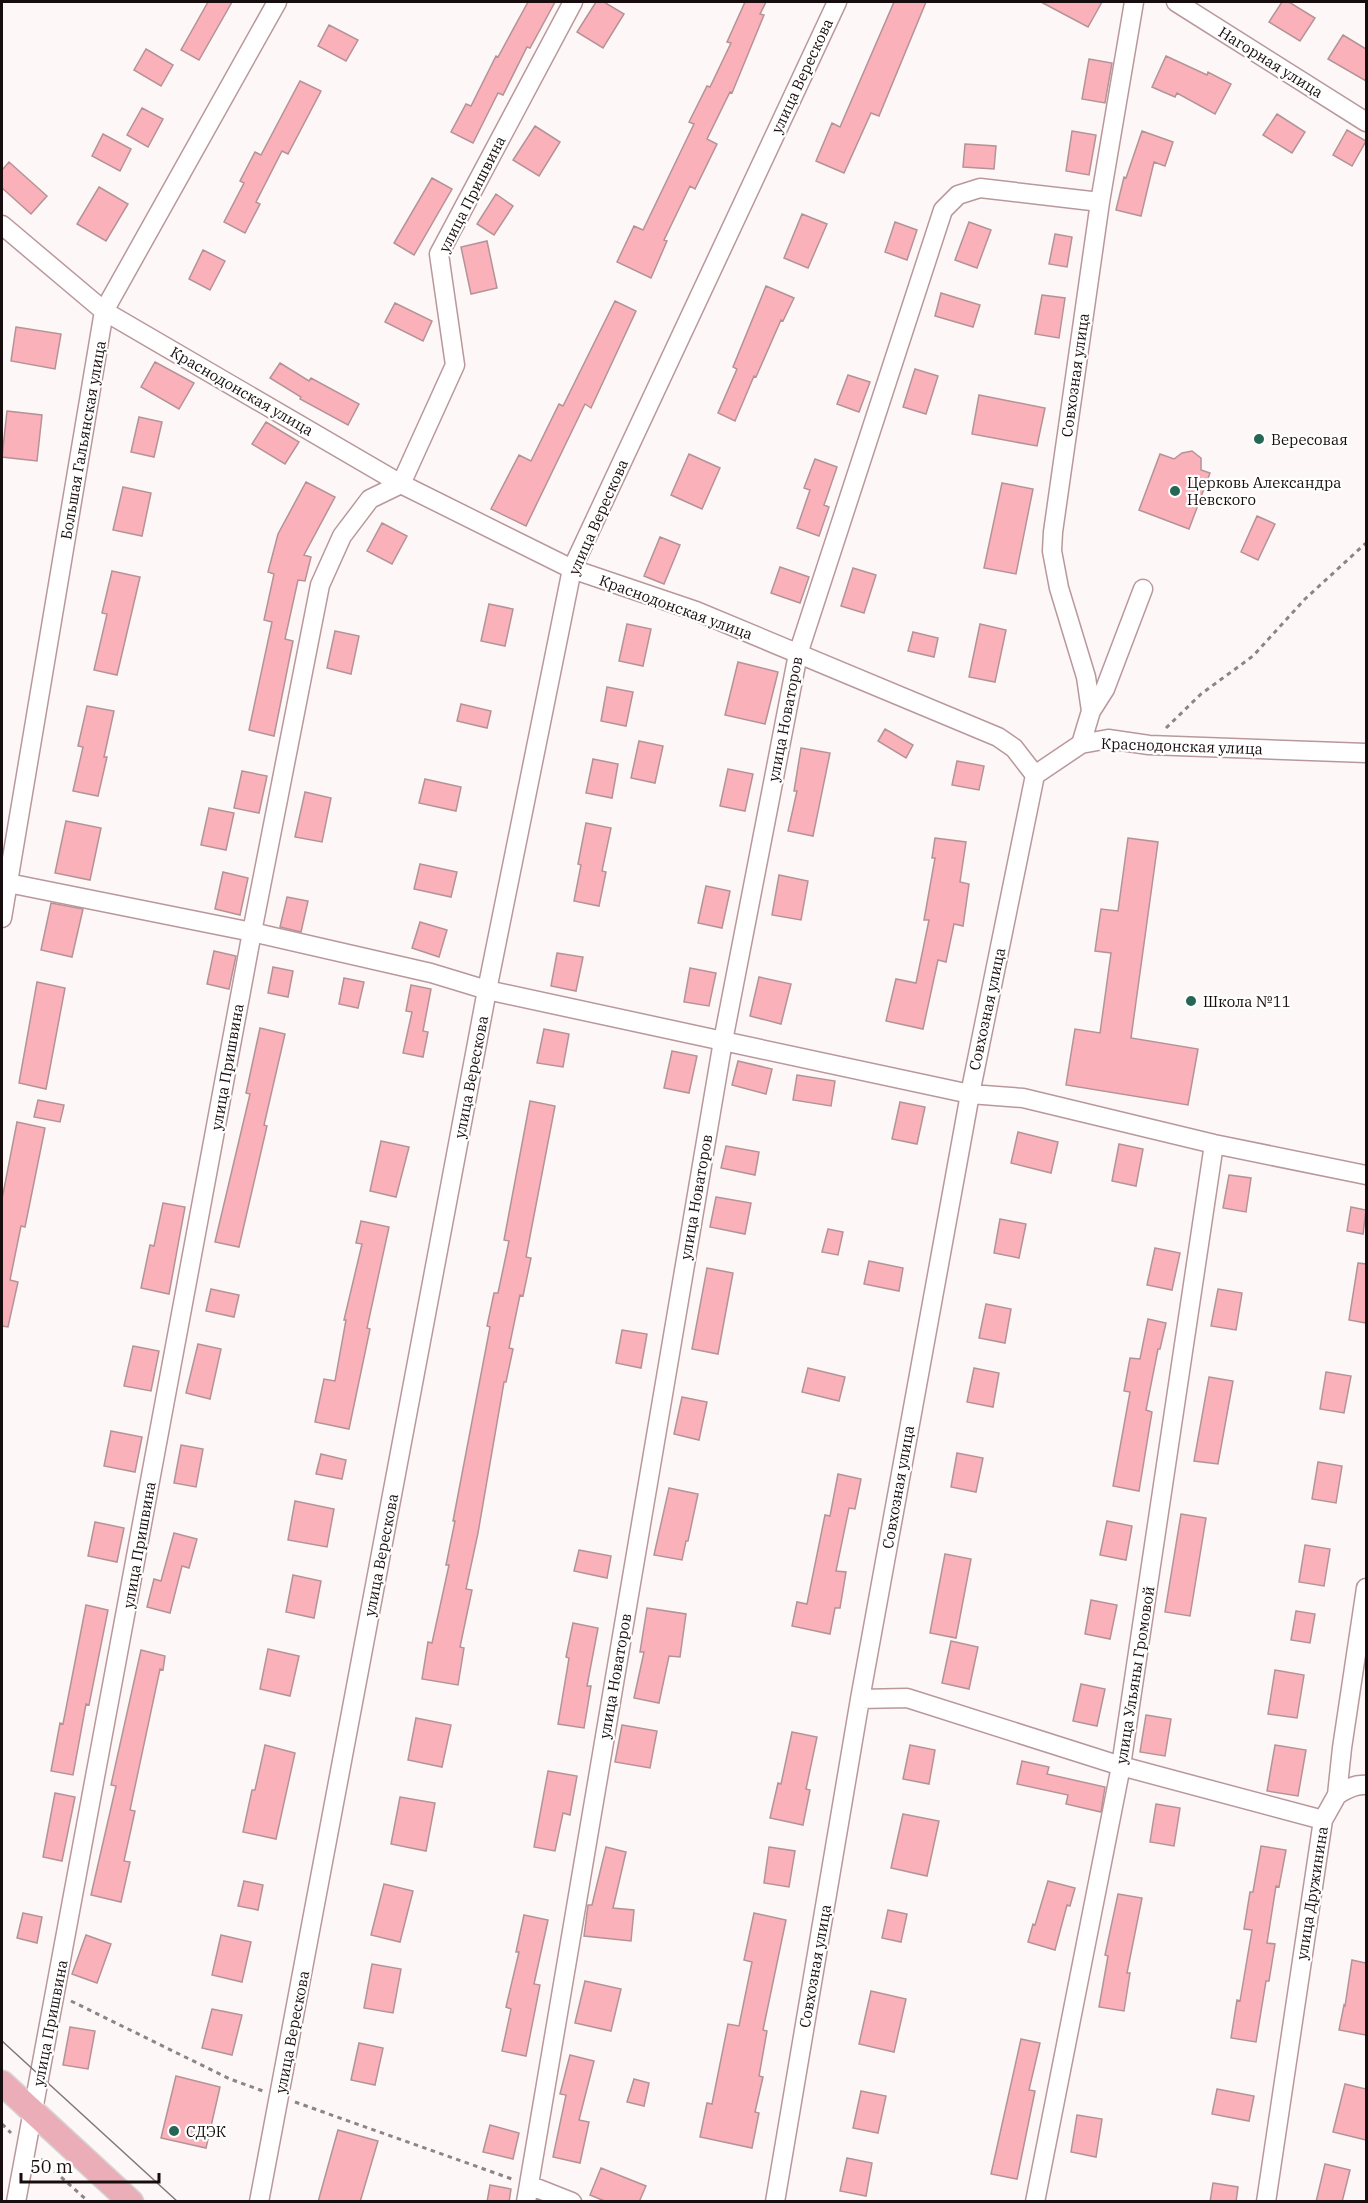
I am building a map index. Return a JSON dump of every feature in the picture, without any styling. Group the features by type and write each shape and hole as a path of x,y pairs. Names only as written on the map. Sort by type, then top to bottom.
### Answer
{"main road":[{"path":"2,2083 131,2202"}],"street":[{"name":"Большая Гальянская улица","path":"2,918 104,311 277,2"},
{"name":"улица Пришвина","path":"16,2202 252,932 320,585 342,536 370,499 401,484 455,364 439,254 573,2"},
{"name":"улица Верескова","path":"259,2202 487,990 572,569 837,2"},
{"name":"Совхозная улица","path":"1081,744 1091,711 1086,677 1059,588 1052,551 1053,532 1100,202 1134,2"},
{"name":"Нагорная улица","path":"1176,2 1366,122"},
{"name":"улица Новаторов","path":"527,2193 723,1041 798,654 943,210 958,195 980,188 1100,202"},
{"name":"Краснодонская улица","path":"2,225 104,311 401,484 572,569 696,611 998,737 1014,748 1035,775 1081,744 1108,739 1149,745 1366,753"},
{"path":"1091,711 1105,689 1143,589"},
{"name":"Совхозная улица","path":"775,2202 860,1699 970,1094 1035,775"},
{"path":"8,883 252,932 430,973 487,990 723,1041 970,1094 1023,1098 1214,1144 1366,1175"},
{"name":"улица Ульяны Громовой","path":"1035,2202 1121,1767 1214,1144"},
{"name":"улица Дружинина","path":"1266,2202 1323,1820 1337,1795 1366,1588"},
{"path":"860,1699 907,1698 1121,1767 1323,1820"},
{"path":"1337,1795 1349,1788 1361,1784 1366,1785"},
{"path":"527,2193 572,2202"}],"path":[{"path":"1149,745 1201,694 1253,656 1305,599 1366,543"},
{"path":"2,2124 89,2202"}],"building":[{"path":"208,2 232,2 199,60 181,50"},
{"path":"528,2 555,2 530,48 527,47 503,95 498,93 473,143 451,132 466,104 471,106 496,56 498,57"},
{"path":"596,2 604,2 624,14 603,48 577,32"},
{"path":"745,2 766,2 760,14 764,15 732,93 730,92 707,139 717,144 695,189 690,186 664,240 667,241 651,278 617,262 634,226 643,230 694,124 689,122 707,86 710,87 731,43 727,42"},
{"path":"894,2 926,2 879,116 871,113 844,173 816,161 832,123 840,127"},
{"path":"1041,2 1102,2 1088,27"},
{"path":"1282,2 1289,2 1315,18 1300,41 1269,22"},
{"path":"329,25 358,40 346,61 318,46"},
{"path":"1343,35 1366,49 1366,81 1328,59"},
{"path":"146,49 173,65 161,86 134,70"},
{"path":"1166,56 1207,75 1208,72 1231,84 1215,114 1177,93 1175,97 1152,87"},
{"path":"1089,59 1112,63 1105,103 1082,99"},
{"path":"300,81 321,91 288,154 282,151 256,202 260,204 245,233 224,222 244,183 240,181 255,152 261,155"},
{"path":"142,108 163,119 148,147 127,135"},
{"path":"1277,114 1305,132 1292,153 1263,135"},
{"path":"535,126 560,142 539,176 513,160"},
{"path":"1347,130 1366,141 1352,166 1333,155"},
{"path":"1072,131 1096,135 1089,175 1066,171"},
{"path":"1142,131 1173,142 1165,166 1154,162 1141,216 1116,210 1124,177 1126,178"},
{"path":"103,134 131,149 120,171 92,156"},
{"path":"965,144 996,146 994,169 963,167"},
{"path":"9,162 47,196 31,214 2,188 2,170"},
{"path":"432,178 452,189 414,255 394,243"},
{"path":"99,187 128,204 106,241 77,224"},
{"path":"496,194 513,206 494,235 477,224"},
{"path":"802,214 827,224 808,268 784,258"},
{"path":"895,222 917,230 907,260 885,252"},
{"path":"969,222 991,230 977,268 955,260"},
{"path":"1055,234 1072,237 1067,267 1049,264"},
{"path":"487,241 497,288 471,294 461,247"},
{"path":"203,250 225,261 210,290 189,279"},
{"path":"766,286 794,298 783,321 781,320 756,377 754,376 735,421 718,413 737,369 733,367"},
{"path":"941,293 980,305 973,327 935,316"},
{"path":"1042,295 1065,298 1059,338 1035,334"},
{"path":"615,301 636,311 591,408 585,404 526,526 491,509 519,455 531,461 559,404 563,406"},
{"path":"395,303 432,321 423,341 385,322"},
{"path":"16,327 61,334 55,369 11,361"},
{"path":"155,362 194,383 179,409 141,387"},
{"path":"280,363 309,381 311,378 359,404 348,425 300,399 301,397 270,378"},
{"path":"915,369 938,376 926,414 903,407"},
{"path":"848,375 870,382 859,412 837,404"},
{"path":"979,395 1045,408 1037,446 972,434"},
{"path":"7,411 42,415 37,461 2,457"},
{"path":"139,417 162,422 154,457 131,452"},
{"path":"266,422 299,442 285,464 252,444"},
{"name":"Церковь Александра Невского","path":"1192,451 1201,458 1201,470 1210,473 1189,529 1139,510 1160,454 1174,459 1182,453"},
{"path":"689,454 720,468 702,509 671,495"},
{"path":"815,459 837,467 824,505 829,507 819,536 797,528 810,490 804,488"},
{"path":"306,482 335,497 304,555 311,557 305,581 298,580 285,639 293,641 274,736 249,730 272,622 264,620 274,574 268,572 278,534"},
{"path":"1002,483 1033,489 1016,574 984,568"},
{"path":"123,487 151,493 142,536 113,530"},
{"path":"1257,516 1275,524 1258,560 1241,552"},
{"path":"382,523 407,536 392,564 367,551"},
{"path":"660,537 680,545 664,584 644,576"},
{"path":"780,567 809,577 800,603 771,593"},
{"path":"853,568 876,575 864,613 841,606"},
{"path":"112,571 140,577 117,675 94,670 107,614 102,613"},
{"path":"489,604 513,609 505,646 481,641"},
{"path":"627,624 651,629 643,666 619,661"},
{"path":"980,624 1006,630 995,682 969,677"},
{"path":"335,631 359,636 351,674 327,668"},
{"path":"913,632 938,638 934,657 908,651"},
{"path":"738,662 778,672 765,724 725,715"},
{"path":"607,687 633,692 626,726 601,721"},
{"path":"461,704 491,711 487,728 457,721"},
{"path":"87,706 114,711 98,796 73,791 83,747 78,746"},
{"path":"885,729 913,745 906,758 878,741"},
{"path":"639,741 663,746 655,783 631,778"},
{"path":"801,748 830,753 813,836 788,831 797,791 794,791"},
{"path":"593,759 618,764 612,798 586,793"},
{"path":"957,761 984,766 979,790 952,785"},
{"path":"728,769 753,774 745,811 720,806"},
{"path":"242,771 267,776 259,813 234,808"},
{"path":"425,779 461,787 456,811 419,803"},
{"path":"305,792 331,798 322,842 295,837"},
{"path":"209,808 234,813 226,850 201,845"},
{"path":"66,821 101,828 90,880 55,873"},
{"path":"586,823 611,828 602,871 606,872 599,906 574,901"},
{"path":"935,838 966,842 960,882 969,884 963,926 954,924 946,962 938,960 923,1029 886,1021 896,979 916,983 929,920 924,920 935,858 932,858"},
{"path":"1128,838 1158,842 1131,1038 1198,1049 1188,1105 1066,1085 1075,1029 1100,1033 1111,953 1095,951 1101,909 1118,911"},
{"path":"420,864 457,872 451,897 414,889"},
{"path":"223,872 248,878 240,915 215,909"},
{"path":"779,875 808,881 801,920 772,915"},
{"path":"706,886 730,891 722,928 698,923"},
{"path":"287,897 308,901 301,932 280,927"},
{"path":"51,903 83,909 72,957 41,950"},
{"path":"420,922 447,930 439,957 412,948"},
{"path":"214,951 236,956 229,989 207,984"},
{"path":"557,953 583,957 576,991 551,986"},
{"path":"273,967 293,971 288,997 268,993"},
{"path":"690,968 716,973 709,1006 684,1002"},
{"path":"759,977 791,984 781,1024 750,1016"},
{"path":"344,978 364,982 358,1008 339,1004"},
{"path":"37,982 65,988 46,1089 19,1083"},
{"path":"411,985 431,989 423,1031 428,1032 423,1057 403,1053 412,1012 406,1011"},
{"path":"260,1028 285,1034 264,1125 267,1126 239,1247 215,1242 250,1094 246,1093"},
{"path":"544,1029 569,1034 563,1067 537,1063"},
{"path":"672,1051 697,1056 689,1093 664,1088"},
{"path":"738,1061 772,1069 766,1094 732,1085"},
{"path":"797,1075 835,1081 831,1106 793,1100"},
{"path":"38,1100 64,1105 60,1122 34,1117"},
{"path":"530,1101 555,1106 526,1257 531,1258 523,1296 520,1295 509,1348 513,1349 506,1382 504,1382 466,1589 472,1590 460,1647 464,1648 458,1685 422,1679 428,1642 432,1643 449,1565 446,1565 455,1521 453,1521 490,1327 487,1326 494,1293 498,1293 509,1241 504,1240"},
{"path":"900,1102 925,1107 917,1144 892,1139"},
{"path":"17,1122 45,1128 25,1227 21,1226 10,1280 18,1282 8,1327 2,1326 2,1199"},
{"path":"1018,1132 1058,1142 1051,1173 1011,1163"},
{"path":"381,1141 409,1147 396,1197 370,1191"},
{"path":"1119,1144 1143,1149 1136,1186 1112,1181"},
{"path":"726,1146 759,1152 755,1175 721,1168"},
{"path":"1229,1175 1251,1178 1246,1212 1223,1208"},
{"path":"716,1197 751,1203 745,1234 710,1227"},
{"path":"163,1203 185,1207 169,1294 141,1288 150,1245 154,1246"},
{"path":"1351,1207 1366,1210 1363,1234 1347,1231"},
{"path":"1000,1219 1026,1224 1019,1258 994,1253"},
{"path":"361,1221 389,1227 367,1328 370,1329 349,1429 315,1422 324,1379 335,1381 346,1320 344,1320 362,1244 356,1243"},
{"path":"828,1229 843,1232 838,1255 822,1252"},
{"path":"1155,1248 1180,1253 1172,1290 1147,1285"},
{"path":"869,1261 903,1268 899,1291 864,1284"},
{"path":"1358,1263 1366,1264 1366,1323 1349,1320"},
{"path":"707,1268 733,1273 718,1354 692,1349"},
{"path":"211,1289 239,1295 234,1317 206,1311"},
{"path":"1218,1289 1242,1293 1236,1330 1211,1326"},
{"path":"986,1304 1011,1309 1005,1343 979,1338"},
{"path":"1148,1319 1166,1323 1160,1349 1158,1349 1146,1410 1152,1412 1139,1491 1113,1486 1130,1392 1124,1391 1130,1358 1140,1359"},
{"path":"622,1330 647,1334 641,1368 616,1363"},
{"path":"198,1344 221,1349 210,1399 186,1393"},
{"path":"133,1346 159,1351 151,1391 124,1386"},
{"path":"808,1368 845,1377 839,1401 802,1392"},
{"path":"974,1368 999,1373 993,1407 967,1402"},
{"path":"1326,1372 1351,1376 1344,1413 1320,1409"},
{"path":"1209,1377 1233,1381 1218,1464 1194,1461"},
{"path":"682,1397 707,1402 699,1440 674,1434"},
{"path":"111,1431 142,1437 135,1472 104,1466"},
{"path":"181,1445 203,1449 196,1487 174,1483"},
{"path":"957,1453 983,1458 976,1492 951,1487"},
{"path":"321,1454 346,1460 342,1479 316,1474"},
{"path":"1318,1462 1342,1466 1336,1503 1312,1499"},
{"path":"838,1474 861,1479 855,1509 849,1508 836,1571 846,1572 840,1608 835,1608 830,1634 792,1626 797,1602 807,1604 825,1515 830,1516"},
{"path":"669,1488 698,1494 682,1560 654,1555"},
{"path":"295,1501 334,1509 327,1547 288,1540"},
{"path":"1181,1514 1206,1518 1190,1616 1165,1612"},
{"path":"1107,1521 1132,1526 1126,1560 1100,1555"},
{"path":"95,1522 124,1528 117,1562 88,1556"},
{"path":"174,1533 197,1539 189,1568 182,1566 170,1613 147,1607 154,1579 161,1581"},
{"path":"1305,1545 1330,1549 1324,1586 1299,1582"},
{"path":"579,1550 611,1556 607,1578 574,1571"},
{"path":"945,1554 971,1559 956,1638 930,1633"},
{"path":"293,1575 321,1581 314,1618 286,1612"},
{"path":"1091,1600 1117,1605 1110,1639 1085,1634"},
{"path":"86,1605 108,1610 89,1705 86,1704 73,1775 51,1771 60,1723 63,1724"},
{"path":"647,1608 686,1614 680,1657 669,1656 659,1703 634,1698 644,1652 640,1652"},
{"path":"1296,1611 1315,1614 1310,1643 1291,1640"},
{"path":"573,1623 598,1628 587,1686 591,1686 584,1728 558,1724 569,1658 566,1657"},
{"path":"951,1641 978,1647 969,1689 942,1683"},
{"path":"268,1649 299,1656 290,1696 260,1689"},
{"path":"141,1650 165,1656 163,1670 160,1669 130,1810 135,1811 124,1861 130,1862 121,1902 91,1895 116,1786 111,1785"},
{"path":"1275,1670 1304,1675 1297,1718 1268,1714"},
{"path":"1081,1684 1105,1689 1097,1726 1073,1721"},
{"path":"1146,1715 1171,1719 1165,1756 1140,1752"},
{"path":"416,1718 451,1725 442,1767 408,1760"},
{"path":"622,1725 657,1731 650,1768 615,1762"},
{"path":"792,1732 817,1737 806,1789 810,1790 803,1825 770,1818 778,1783 781,1784"},
{"path":"265,1745 295,1753 276,1839 243,1832"},
{"path":"910,1745 935,1750 929,1784 903,1779"},
{"path":"1275,1745 1306,1750 1298,1796 1267,1791"},
{"path":"1022,1761 1049,1767 1047,1774 1105,1787 1101,1812 1066,1804 1068,1795 1017,1784"},
{"path":"548,1771 577,1776 570,1815 563,1813 555,1851 534,1847"},
{"path":"55,1793 75,1797 62,1861 43,1857"},
{"path":"400,1797 435,1803 426,1851 391,1844"},
{"path":"1156,1804 1180,1808 1174,1846 1150,1842"},
{"path":"903,1814 939,1821 927,1876 891,1868"},
{"path":"1261,1846 1286,1850 1279,1887 1276,1886 1267,1943 1275,1944 1256,2042 1231,2038 1252,1930 1244,1929"},
{"path":"606,1847 626,1852 613,1908 634,1910 631,1941 584,1936 588,1905 592,1905"},
{"path":"769,1847 795,1851 789,1887 764,1883"},
{"path":"244,1881 263,1885 258,1910 238,1906"},
{"path":"1048,1881 1075,1888 1070,1906 1067,1905 1055,1950 1028,1942"},
{"path":"384,1884 413,1891 400,1942 371,1935"},
{"path":"1118,1894 1142,1898 1127,1973 1130,1973 1124,2011 1099,2007 1108,1956 1105,1955"},
{"path":"888,1910 907,1914 901,1942 882,1938"},
{"path":"23,1913 42,1917 37,1943 17,1938"},
{"path":"754,1913 786,1920 763,2030 767,2031 759,2076 763,2077 755,2112 759,2113 752,2148 700,2137 707,2103 712,2104 728,2024 739,2026 752,1962 744,1960"},
{"path":"524,1915 548,1920 534,1984 540,1985 526,2056 502,2051 511,2009 506,2007 519,1952 516,1952"},
{"path":"86,1935 111,1944 97,1983 72,1974"},
{"path":"221,1935 251,1942 242,1982 212,1975"},
{"path":"1352,1960 1366,1963 1366,2035 1339,2030"},
{"path":"372,1964 401,1969 393,2013 364,2008"},
{"path":"585,1981 621,1989 611,2031 575,2023"},
{"path":"871,1991 906,1999 894,2052 859,2044"},
{"path":"212,2009 242,2015 232,2055 202,2048"},
{"path":"70,2027 95,2031 88,2069 63,2065"},
{"path":"1021,2039 1040,2043 1029,2090 1035,2091 1017,2179 991,2174"},
{"path":"359,2043 383,2048 375,2085 351,2080"},
{"path":"570,2055 594,2061 579,2120 589,2122 580,2163 553,2157 566,2095 560,2094"},
{"path":"176,2076 220,2087 206,2148 161,2138"},
{"path":"634,2079 649,2083 644,2106 627,2102"},
{"path":"1345,2084 1366,2089 1366,2140 1333,2132"},
{"path":"1217,2089 1254,2096 1249,2121 1212,2114"},
{"path":"861,2091 886,2096 878,2133 853,2128"},
{"path":"1077,2115 1102,2119 1096,2157 1071,2152"},
{"path":"490,2125 519,2133 513,2159 483,2152"},
{"path":"338,2130 378,2141 360,2202 318,2202"},
{"path":"847,2158 872,2163 866,2196 840,2191"},
{"path":"1325,2164 1350,2170 1342,2202 1316,2202"},
{"path":"601,2168 646,2186 639,2202 607,2202 590,2195"},
{"path":"1213,2183 1238,2187 1236,2202 1210,2202"},
{"path":"490,2185 511,2189 509,2202 487,2202"}],"tram line":[{"path":"2,2041 178,2202"}],"place":[{"name":"Вересовая","path":"1259,439"},
{"name":"Церковь Александра Невского","path":"1175,491"},
{"name":"Школа №11","path":"1191,1001"},
{"name":"СДЭК","path":"174,2131"}]}
